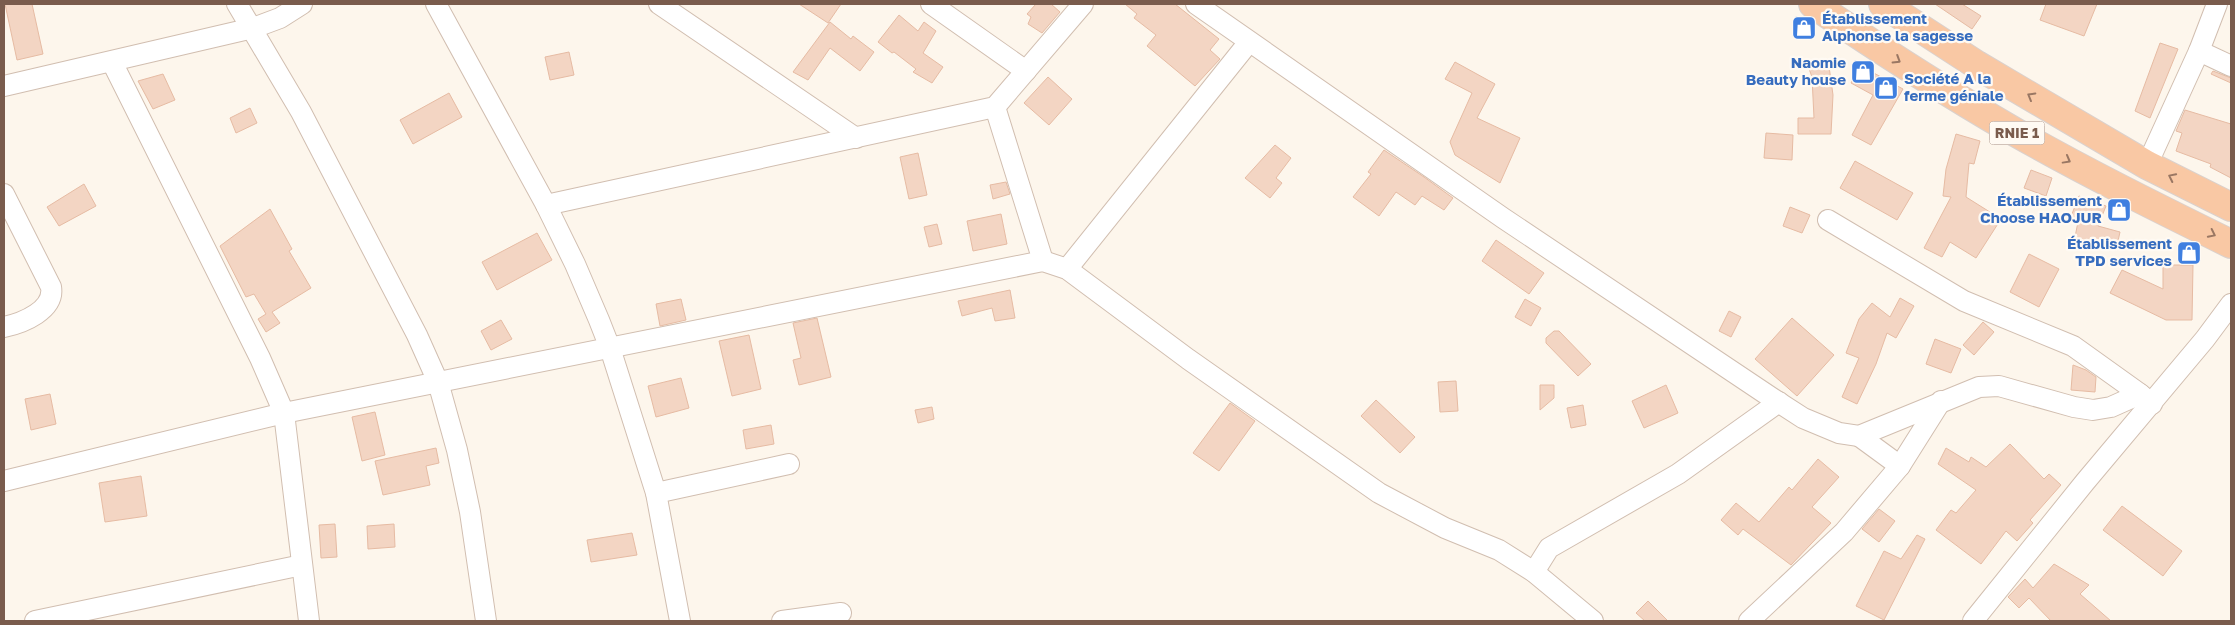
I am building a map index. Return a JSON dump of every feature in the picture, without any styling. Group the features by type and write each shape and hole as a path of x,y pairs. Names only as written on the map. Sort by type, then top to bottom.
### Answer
{"highway":[{"name":"RNIE 1","path":"1813,4 1888,55 2017,133 2136,197 2231,244"},
{"name":"RNIE 1","path":"1883,4 1977,64 2147,164 2231,207"}],"street":[{"path":"237,4 253,28 301,112 417,335 438,382 457,450 470,512 486,621"},
{"path":"4,86 253,28 280,18 302,4"},
{"path":"436,4 546,205 575,264 610,348 656,494 680,621"},
{"path":"659,4 856,138"},
{"path":"931,4 1026,71"},
{"path":"546,205 995,108 1083,4"},
{"path":"1196,4 1503,218 1803,418 1839,433 1859,436 1900,466"},
{"path":"2147,164 2199,51 2217,4"},
{"path":"1067,269 1249,42"},
{"path":"2199,51 2231,66"},
{"path":"112,62 256,350 284,413 309,621"},
{"path":"995,108 1043,261"},
{"path":"4,327 32,316 49,304 52,294 51,288 6,204"},
{"path":"1828,220 1964,301 2073,346 2146,399"},
{"path":"4,481 284,413 1043,261 1067,269 1188,359 1379,493 1445,528 1499,550 1534,572 1593,621"},
{"path":"1973,621 2085,482 2146,399 2231,304"},
{"path":"1859,436 1979,386 2000,386 2074,407 2094,410 2146,399"},
{"path":"1749,621 1844,532 1900,466 1941,401"},
{"path":"1534,572 1549,548 1678,474 1779,402"},
{"path":"656,494 789,464"},
{"path":"35,621 302,565"},
{"path":"782,621 842,613"}],"building":[{"path":"5,4 32,4 43,54 17,60"},
{"path":"799,4 841,4 828,23"},
{"path":"1036,4 1051,4 1060,12 1042,33 1028,24 1031,17 1027,14"},
{"path":"1125,4 1175,4 1219,39 1210,50 1220,59 1195,86 1147,46 1156,35 1134,18 1137,14"},
{"path":"1935,4 1962,4 1981,16 1972,29"},
{"path":"2046,4 2097,4 2084,36 2040,20"},
{"path":"899,15 918,31 924,22 936,31 923,53 943,67 932,83 913,72 916,69 878,42"},
{"path":"830,22 851,39 853,36 874,52 860,71 830,48 808,80 793,72"},
{"path":"2160,43 2178,49 2150,118 2135,111"},
{"path":"569,52 574,75 550,80 545,57"},
{"path":"1828,59 1833,95 1831,134 1798,134 1798,118 1814,118 1812,77 1808,66"},
{"path":"1455,62 1495,84 1477,118 1520,138 1500,183 1455,155 1450,142 1472,93 1445,79"},
{"path":"1861,66 1903,89 1871,145 1852,135 1873,95 1851,83"},
{"path":"2213,71 2231,78 2231,83 2211,74"},
{"path":"163,74 175,100 153,109 138,81"},
{"path":"1048,77 1072,99 1049,125 1024,103"},
{"path":"449,93 462,117 413,144 400,120"},
{"path":"250,108 257,123 236,133 230,118"},
{"path":"2185,110 2231,124 2231,178 2210,167 2211,164 2176,151 2182,133 2176,131"},
{"path":"1766,133 1793,135 1792,160 1764,158"},
{"path":"1956,134 1980,141 1974,164 1969,163 1966,197 2001,219 1976,258 1950,242 1942,257 1924,248 1951,197 1943,196 1946,169"},
{"path":"1275,145 1291,158 1276,178 1282,183 1270,198 1245,178"},
{"path":"1384,150 1453,198 1444,210 1422,196 1415,205 1396,192 1379,216 1353,197 1371,174 1368,172"},
{"path":"918,153 927,195 909,199 900,157"},
{"path":"1855,161 1913,193 1897,220 1840,188"},
{"path":"2031,170 2052,178 2046,196 2024,188"},
{"path":"1006,182 1010,194 993,199 990,185"},
{"path":"84,184 96,206 59,226 47,207"},
{"path":"2079,196 2106,206 2098,226 2120,232 2116,250 2074,242 2078,222 2070,219"},
{"path":"1790,207 1810,215 1802,233 1783,226"},
{"path":"270,209 292,249 289,251 311,288 272,312 280,323 266,332 258,319 266,314 254,294 246,297 220,246"},
{"path":"1001,214 1007,244 973,251 967,221"},
{"path":"937,224 942,244 929,247 924,227"},
{"path":"537,233 552,260 497,290 482,262"},
{"path":"1496,240 1544,273 1529,294 1482,261"},
{"path":"2029,254 2059,269 2039,307 2010,292"},
{"path":"2163,265 2193,265 2192,320 2166,320 2110,293 2122,270 2163,289"},
{"path":"1010,290 1015,318 995,321 992,308 962,316 958,301"},
{"path":"1900,298 1914,306 1896,338 1887,333 1876,364 1857,404 1842,397 1859,358 1846,353 1859,319 1872,303 1890,317"},
{"path":"681,299 686,320 660,326 656,304"},
{"path":"1525,299 1541,308 1531,326 1515,317"},
{"path":"1729,311 1741,317 1731,337 1719,331"},
{"path":"817,318 831,377 799,385 793,360 801,358 793,323"},
{"path":"1792,318 1834,355 1797,396 1755,359"},
{"path":"501,320 512,339 491,350 481,331"},
{"path":"1983,322 1994,332 1974,355 1963,345"},
{"path":"1554,331 1559,331 1591,364 1578,376 1546,343 1546,338"},
{"path":"749,335 761,389 732,396 719,341"},
{"path":"1935,339 1961,349 1951,373 1926,364"},
{"path":"2073,365 2086,370 2096,377 2095,392 2071,390"},
{"path":"681,378 689,408 656,417 648,386"},
{"path":"1456,381 1458,411 1440,412 1438,382"},
{"path":"1540,385 1554,385 1554,398 1540,410"},
{"path":"1666,385 1678,413 1644,428 1632,401"},
{"path":"50,394 56,424 31,430 25,399"},
{"path":"1376,400 1415,437 1400,453 1361,416"},
{"path":"1230,403 1255,421 1219,471 1193,453"},
{"path":"1583,405 1586,425 1571,428 1567,408"},
{"path":"932,407 934,419 918,423 915,410"},
{"path":"375,412 385,455 362,461 352,417"},
{"path":"771,425 774,444 746,449 743,430"},
{"path":"2010,444 2044,479 2049,474 2061,485 2030,520 2033,523 2017,541 2006,531 1981,564 1936,530 1951,510 1956,513 1976,490 1938,464 1946,448 1969,462 1971,457 1986,467"},
{"path":"436,448 439,463 426,466 430,485 383,495 375,461"},
{"path":"1818,459 1839,477 1812,507 1831,523 1791,565 1743,529 1738,535 1721,520 1736,503 1759,522 1789,487 1792,490"},
{"path":"141,476 147,516 105,522 99,483"},
{"path":"2122,506 2182,551 2163,576 2103,530"},
{"path":"1879,509 1895,521 1879,542 1862,529"},
{"path":"335,524 337,557 321,558 319,525"},
{"path":"394,524 395,547 368,549 367,526"},
{"path":"632,533 637,555 591,562 587,540"},
{"path":"1917,535 1925,539 1884,620 1856,606 1884,551 1901,559"},
{"path":"2054,564 2089,585 2080,594 2111,621 2051,621 2029,598 2019,608 2008,597 2025,579 2033,588"},
{"path":"1648,601 1668,621 1645,621 1636,613"}],"place":[{"name":"Établissement Alphonse la sagesse","path":"1804,28"},
{"name":"Naomie Beauty house","path":"1863,72"},
{"name":"Société A la ferme géniale","path":"1886,88"},
{"name":"Établissement Choose HAOJUR","path":"2119,210"},
{"name":"Établissement TPD services","path":"2189,253"}]}
